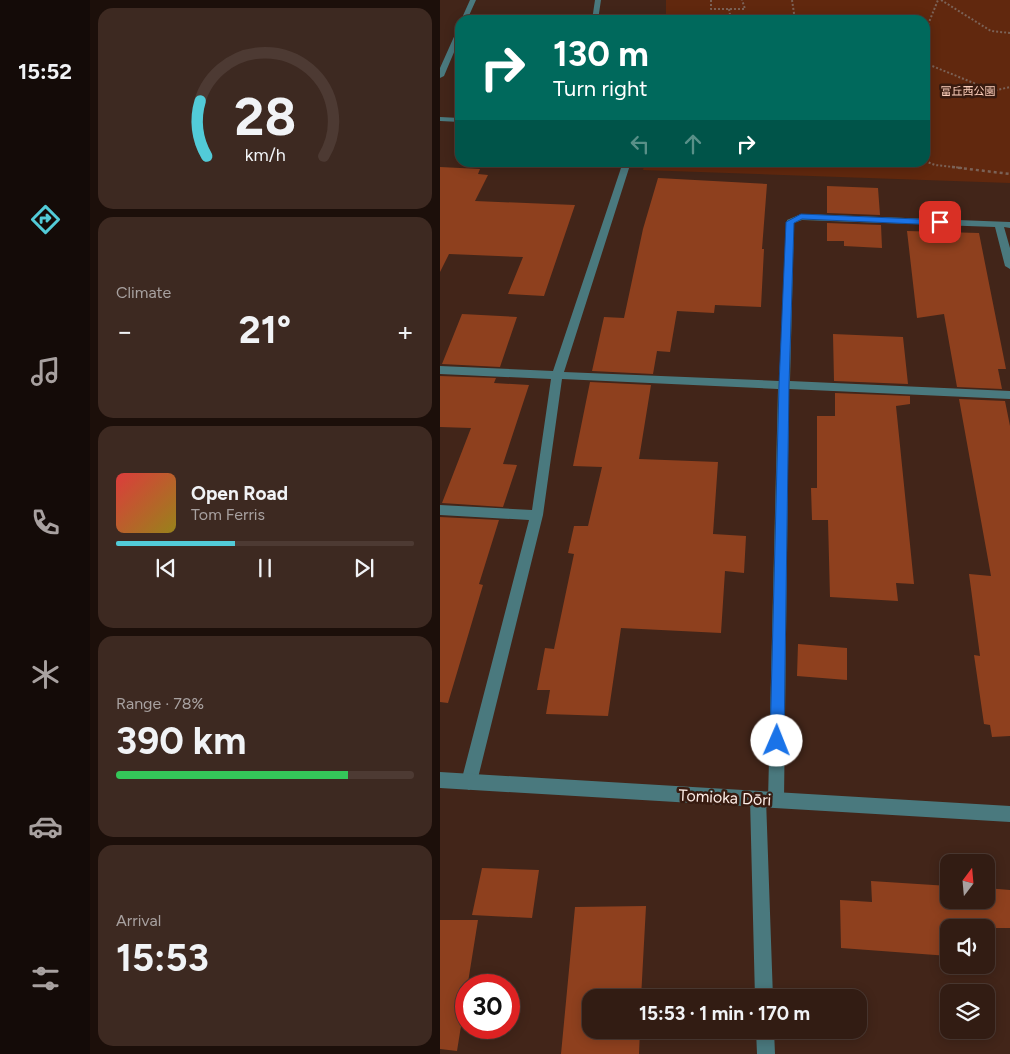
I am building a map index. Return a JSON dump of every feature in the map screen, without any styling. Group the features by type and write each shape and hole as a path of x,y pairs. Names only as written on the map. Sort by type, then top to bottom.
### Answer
{"street":[{"path":"466,15 473,0"},
{"path":"596,15 598,0"},
{"path":"440,76 455,42"},
{"path":"440,120 455,120"},
{"path":"469,782 537,514 557,376 625,167"},
{"path":"776,800 784,385 790,222 801,217 1004,225 1010,266"},
{"path":"440,370 1010,395"},
{"path":"440,510 537,514"},
{"name":"Tomioka Dōri","path":"440,780 1010,814"},
{"path":"758,799 764,989"},
{"path":"765,1039 766,1054"}],"path":[{"path":"711,0 711,9 745,9 742,0"},
{"path":"792,0 795,15"},
{"path":"930,21 939,0 991,31 1010,33"},
{"path":"729,9 730,15"},
{"path":"930,64 993,91 1010,87"},
{"path":"930,163 1010,174"}],"green space":[{"name":"富丘西公園","path":"666,0 1010,0 1010,183 643,170 644,167 930,167 930,15 666,15"}],"building":[{"path":"440,167 480,169 478,174 488,175 475,201 575,205 544,296 508,294 523,257 449,254 440,272"},
{"path":"658,178 767,184 762,249 764,249 761,307 715,305 714,313 677,311 670,352 657,351 653,374 592,371 604,317 624,318 643,229"},
{"path":"827,186 878,188 880,215 827,213"},
{"path":"827,223 881,225 882,248 844,246 844,241 827,241"},
{"path":"907,231 979,233 1006,369 998,369 1002,389 957,387 944,314 917,318"},
{"path":"462,314 517,317 500,367 442,364"},
{"path":"833,334 903,337 908,384 834,381"},
{"path":"440,376 496,378 494,383 529,385 503,464 517,465 503,507 442,503 471,428 440,427"},
{"path":"590,382 651,385 639,459 718,462 713,534 746,536 744,573 725,571 721,633 621,628 608,716 546,714 550,690 537,690 545,648 554,649 574,554 568,553 574,526 588,526 602,467 573,466"},
{"path":"835,393 910,396 910,404 896,406 914,584 896,583 898,601 830,597 828,520 812,520 811,488 817,488 817,416 835,416"},
{"path":"959,399 1005,401 1010,426 1010,736 992,737 990,725 984,724 974,655 980,656 969,574 991,576"},
{"path":"440,517 499,520 479,584 483,585 448,703 440,702"},
{"path":"798,644 847,648 847,680 797,676"},
{"path":"482,868 539,870 532,918 472,915"},
{"path":"871,881 940,885 940,909 995,909 995,889 1010,890 1010,928 995,928 995,919 940,919 940,955 841,948 840,900 872,902"},
{"path":"646,906 641,989 582,989 582,1039 640,1039 639,1054 561,1054 575,907"},
{"path":"440,920 478,920 469,974 455,974 455,1039 459,1039 457,1051 440,1049"}],"route":[{"path":"777,741 784,385 790,222 801,217 940,222"}]}
